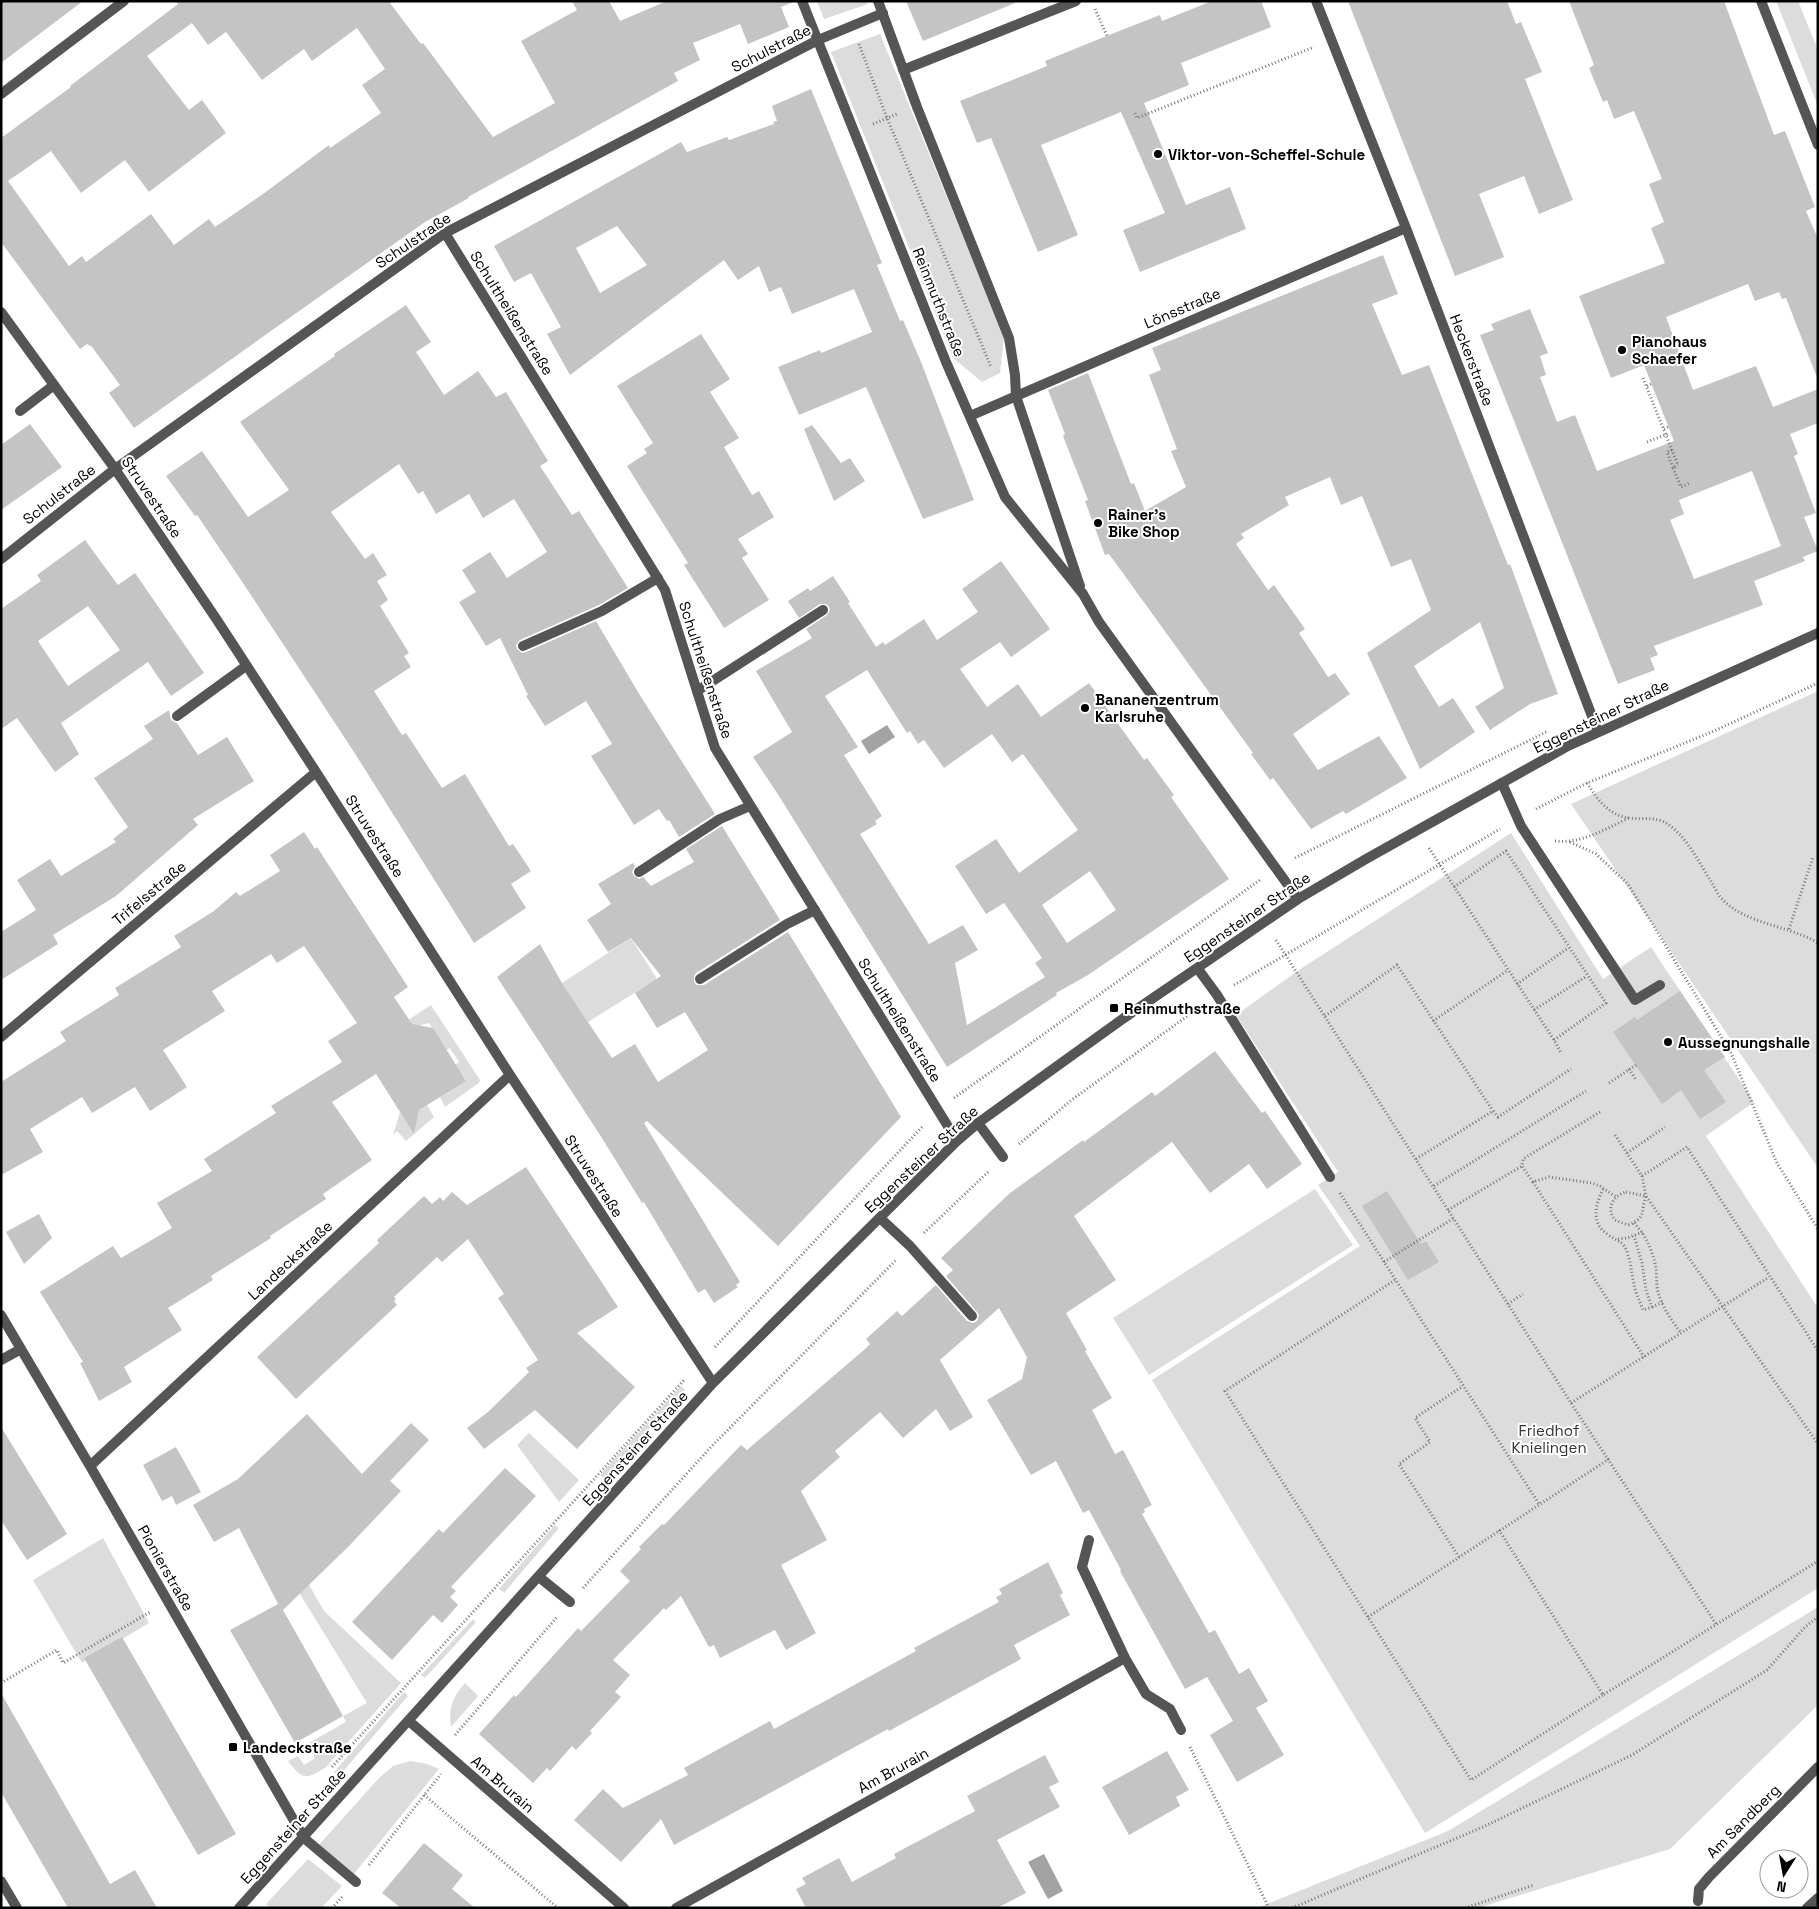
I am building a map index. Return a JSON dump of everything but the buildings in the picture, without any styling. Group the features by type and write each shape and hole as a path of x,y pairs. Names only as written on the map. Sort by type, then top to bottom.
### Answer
{"street":[{"path":"1,94 124,1"},
{"name":"Reinmuthstraße","path":"802,1 946,362 1005,497 1083,594 1105,630 1298,899"},
{"name":"Reinmuthstraße","path":"878,1 917,107 1009,338 1015,375 1016,396 1083,594"},
{"path":"903,70 1076,1"},
{"name":"Heckerstraße","path":"1316,1 1406,228 1598,732"},
{"path":"1761,1 1818,145"},
{"name":"Schulstraße","path":"1,559 115,469 445,233 818,40 883,13"},
{"name":"Lönsstraße","path":"970,416 1406,228"},
{"name":"Schultheißenstraße","path":"445,233 665,590 715,748 957,1141"},
{"name":"Struvestraße","path":"1,312 115,469 246,666 510,1076 713,1383"},
{"path":"20,411 54,385"},
{"path":"523,646 602,611 658,578"},
{"path":"697,691 823,610"},
{"name":"Eggensteiner Straße","path":"242,1907 713,1383 957,1141 978,1123 1082,1047 1298,899 1366,859 1568,746 1818,633"},
{"path":"177,716 246,666"},
{"name":"Trifelsstraße","path":"1,1037 316,772"},
{"path":"1502,784 1519,822 1635,1000 1660,985"},
{"path":"639,872 720,820 750,806"},
{"path":"700,979 787,924 815,910"},
{"path":"1198,969 1217,995 1330,1177"},
{"name":"Landeckstraße","path":"90,1466 510,1076"},
{"path":"978,1123 1003,1157"},
{"path":"880,1218 910,1246 972,1316"},
{"name":"Pionierstraße","path":"1,1315 304,1838 356,1882"},
{"path":"1,1360 21,1349"},
{"path":"1089,1540 1082,1567 1125,1658 1146,1694 1170,1709 1182,1730"},
{"path":"539,1577 570,1602"},
{"name":"Am Brurain","path":"676,1908 1125,1658"},
{"name":"Am Brurain","path":"409,1721 624,1908"},
{"name":"Am Sandberg","path":"1696,1905 1699,1889 1743,1841 1818,1767"},
{"path":"1,1881 17,1908"},
{"path":"1807,1908 1818,1898"}],"path":[{"path":"1092,1 1107,36"},
{"path":"852,26 887,118 1005,401"},
{"path":"1135,113 1137,118 1331,39"},
{"path":"855,130 917,107"},
{"path":"1644,378 1678,465"},
{"path":"1647,386 1652,384"},
{"path":"1664,429 1668,427"},
{"path":"1647,442 1668,434 1680,464 1673,468"},
{"path":"1677,450 1667,452 1673,468 1681,487 1690,483"},
{"path":"441,1750 570,1602 710,1448 910,1246 1003,1157 1073,1099 1217,995 1587,782 1714,732 1818,683"},
{"path":"1587,782 1598,800 1608,809 1629,818 1656,819 1667,824 1681,835 1721,899 1739,913 1804,934 1818,943"},
{"path":"1519,822 1542,837 1570,842 1585,838 1629,818"},
{"path":"1418,831 1561,1053"},
{"path":"1570,842 1596,854 1628,884 1731,1053 1777,1163 1818,1229"},
{"path":"1454,887 1506,850 1568,948 1606,1002 1554,1040"},
{"path":"1789,929 1813,857"},
{"path":"1264,923 1286,954 1571,1404 1716,1624"},
{"path":"1517,984 1568,948"},
{"path":"1325,1016 1397,964 1498,1117 1572,1069"},
{"path":"1433,1021 1508,970"},
{"path":"1534,1010 1587,976"},
{"path":"1609,1083 1636,1065"},
{"path":"1629,1069 1636,1080"},
{"path":"1434,1186 1586,1091"},
{"path":"1416,1160 1493,1111"},
{"path":"1600,1112 1523,1159 1522,1166 1644,1357"},
{"path":"1627,1153 1665,1126"},
{"path":"1615,1135 1642,1176 1646,1196 1818,1444"},
{"path":"1642,1176 1687,1147 1818,1351"},
{"path":"1448,1210 1522,1166"},
{"path":"1330,1177 1539,1504"},
{"path":"1533,1182 1555,1178 1592,1183 1616,1197"},
{"path":"1603,1189 1595,1211 1604,1231 1617,1239 1624,1246 1628,1254 1636,1292 1643,1310 1663,1302"},
{"path":"1626,1192 1646,1196 1640,1220 1628,1225 1620,1223 1612,1216 1611,1205 1620,1193 1626,1192"},
{"path":"1384,1262 1454,1218"},
{"path":"1634,1222 1643,1232 1656,1267 1658,1292 1670,1319 1681,1333"},
{"path":"1617,1239 1634,1236 1643,1232"},
{"path":"1634,1236 1642,1263 1646,1290 1652,1307"},
{"path":"1571,1404 1769,1277"},
{"path":"1395,1280 1225,1391 1471,1780 1818,1561"},
{"path":"1508,1304 1523,1294"},
{"path":"1458,1557 1399,1464 1430,1442 1414,1418 1463,1386"},
{"path":"1368,1617 1609,1459"},
{"path":"1499,1530 1603,1695"},
{"path":"1,1683 57,1650 63,1663 168,1602"},
{"path":"1292,1908 1483,1827 1632,1755 1767,1670 1805,1627 1818,1617"},
{"path":"1182,1730 1269,1908"},
{"path":"332,1908 356,1882 452,1760"},
{"path":"424,1795 558,1908"},
{"path":"1465,1908 1534,1885"}],"green space":[{"path":"817,1 866,1 868,4 824,19"},
{"path":"1776,1 1798,1 1818,50 1818,106"},
{"path":"880,34 1004,337 1000,373 982,382 953,358 831,52"},
{"path":"1818,691 1818,1168 1571,804"},
{"name":"Friedhof Knielingen","path":"1511,833 1603,979 1651,947 1754,1102 1706,1136 1818,1308 1818,1588 1425,1833 1152,1380 1360,1246 1318,1185 1338,1172 1236,1015 1302,968"},
{"path":"631,938 657,979 588,1022 562,983"},
{"path":"431,1005 480,1080 479,1083 445,1107 440,1097 466,1080 455,1065 459,1062 450,1048 446,1050 429,1023 421,1025 412,1031 390,1032"},
{"path":"427,1105 434,1117 406,1141 397,1131 393,1135 400,1112 404,1119 409,1116 417,1118 419,1110"},
{"path":"1315,1189 1353,1245 1149,1375 1113,1318"},
{"path":"681,1386 685,1390 604,1479 600,1475"},
{"path":"529,1433 579,1480 559,1502 517,1445"},
{"path":"555,1525 559,1528 504,1593 499,1589"},
{"path":"103,1538 149,1623 82,1663 33,1580"},
{"path":"284,1554 309,1585 324,1611 401,1683 326,1767 309,1776 301,1775 288,1761 298,1756 304,1765 315,1758 307,1744 346,1722 343,1716 367,1703 295,1586 272,1586 263,1576"},
{"path":"1818,1607 1818,1705 1670,1849 1478,1908 1257,1908 1448,1831"},
{"path":"473,1619 476,1622 425,1678 421,1675"},
{"path":"465,1683 478,1696 451,1727 450,1714 452,1703"},
{"path":"404,1692 408,1696 339,1776 334,1772"},
{"path":"410,1761 427,1764 439,1769 353,1875 318,1846 379,1778 393,1766"},
{"path":"308,1859 342,1886 321,1908 270,1908 266,1904"}],"shaded area":[{"path":"887,725 895,737 869,754 861,741"},
{"path":"1044,1854 1063,1891 1048,1899 1028,1862"}],"place":[{"name":"Viktor-von-Scheffel-Schule","path":"1158,154"},
{"name":"Pianohaus Schaefer","path":"1622,350"},
{"name":"Rainer's Bike Shop","path":"1098,523"},
{"name":"Bananenzentrum Karlsruhe","path":"1085,708"},
{"name":"Reinmuthstraße","path":"1114,1008"},
{"name":"Aussegnungshalle","path":"1668,1042"},
{"name":"Landeckstraße","path":"233,1747"}]}
